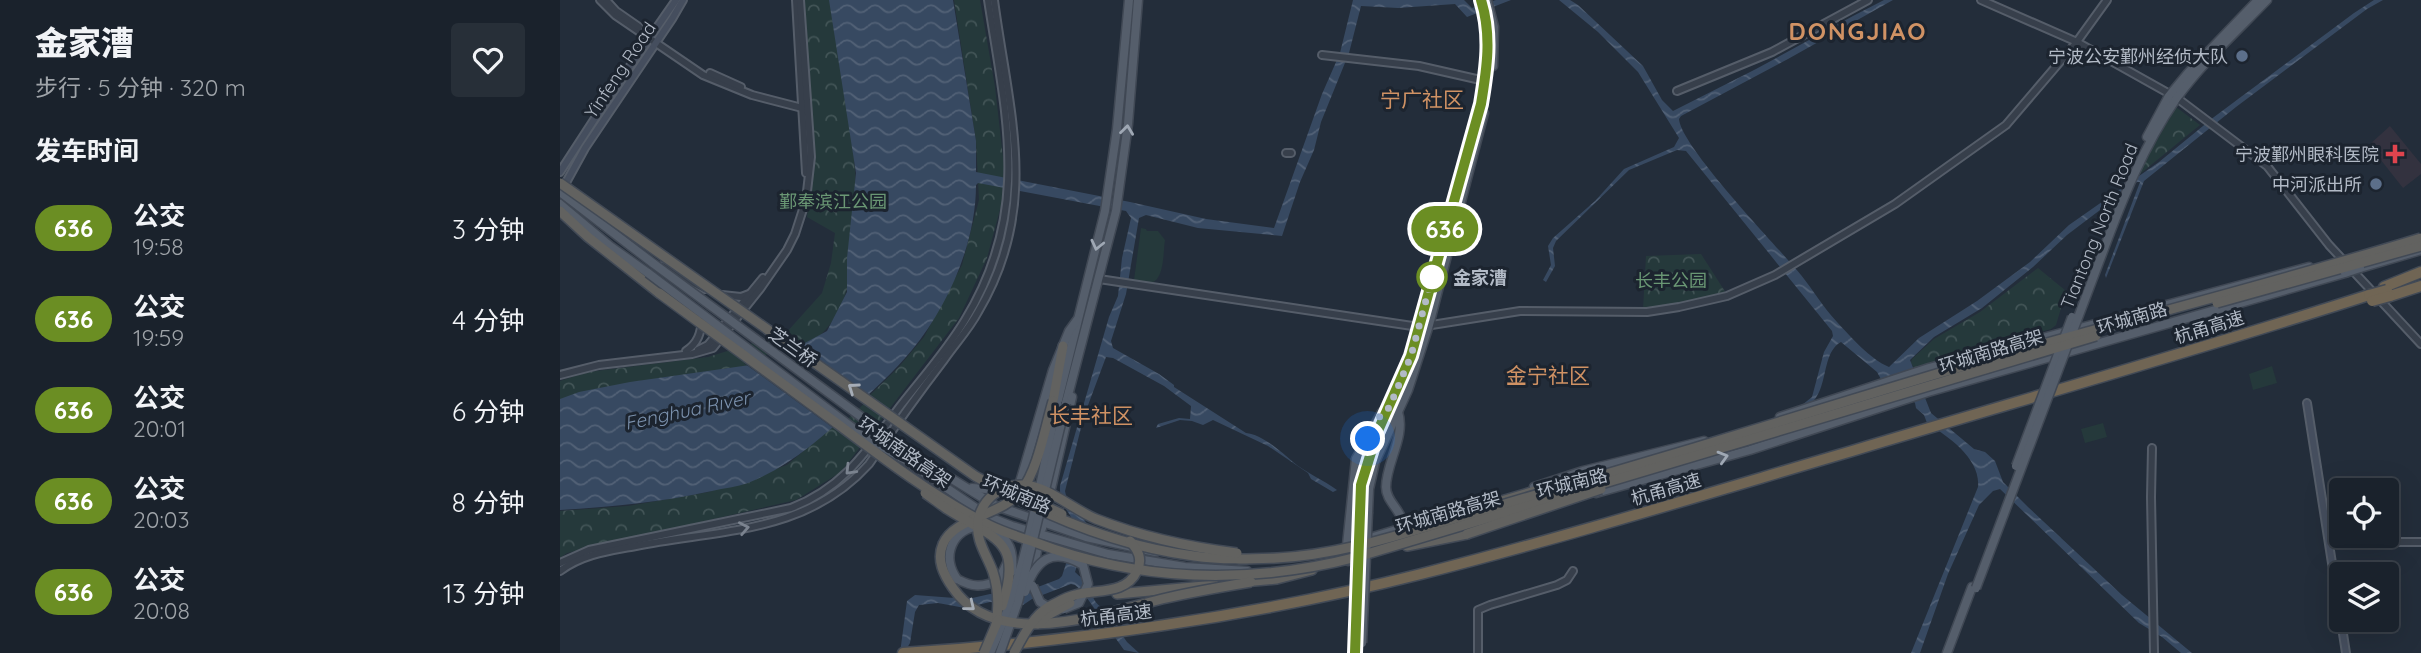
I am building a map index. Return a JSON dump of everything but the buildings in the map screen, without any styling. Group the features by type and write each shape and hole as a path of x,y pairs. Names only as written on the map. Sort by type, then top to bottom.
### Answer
{"highway":[{"name":"环城南路高架","path":"560,183 746,317 840,379 975,476 1019,502 1098,533 1194,556 1281,558 1325,552 1382,539 2094,337 2421,248"},
{"name":"环城南路高架","path":"560,211 587,237 659,293 898,468 992,527 1046,547 1114,567 1228,577 1282,573 1330,564 1931,376 2335,264 2421,236"},
{"path":"2369,296 2387,291 2421,275"},
{"path":"2387,291 2421,287"},
{"name":"杭甬高速","path":"903,653 1141,632 1420,574 1929,431 2369,296"},
{"name":"杭甬高速","path":"1954,423 2369,296"},
{"path":"1814,412 2029,342"},
{"path":"1063,346 1058,403 1020,492 1005,505 954,530 943,544 940,561 945,577 960,598 978,613 991,619 1018,624 1051,623 1092,617 1176,596 1251,582"},
{"path":"943,452 970,470 1027,498 1129,540 1139,553 1139,567 1130,582 1114,589 1074,595 1051,606 1030,626 1015,653"},
{"path":"1418,525 1607,470 1688,454"},
{"path":"1407,546 1467,534 1641,477 1688,454"},
{"path":"898,468 916,486 947,509 990,533 1007,554 1009,573 1006,594 983,653"},
{"path":"996,625 998,592 993,571 980,541 978,522 990,496 1009,486 1033,486 1098,520 1188,546 1281,558"},
{"path":"1015,653 1048,615 1074,601 1117,594 1277,579 1330,564"},
{"name":"杭甬高速","path":"983,653 1093,637"}],"main road":[{"name":"Yinfeng Road","path":"560,192 676,0"},
{"name":"Yinfeng Road","path":"560,172 682,0"},
{"path":"990,653 1006,615 1058,403 1085,313 1108,195 1129,0"},
{"path":"1006,615 1013,559 1007,541 983,526 965,530 956,537 948,555 948,563 957,579 973,586 988,585 999,580 1005,571 1010,552 1012,526 1013,510 1053,370 1069,331 1085,313 1099,279 1116,211 1128,124 1138,0"},
{"name":"Tiantong North Road","path":"1950,653 2123,185 2188,73 2258,0"},
{"name":"Tiantong North Road","path":"2121,196 2174,96 2267,0"},
{"path":"1407,546 1401,517 1386,489 1395,428 1394,410 1478,115 1485,81 1489,38 1485,3"},
{"path":"1362,653 1359,642 1364,513 1361,485 1366,465 1394,410 1408,390 1429,325 1485,107 1495,43 1485,3"},
{"path":"560,192 639,253"},
{"path":"560,204 610,246 648,273"},
{"name":"环城南路","path":"1085,542 1148,552 1215,555 1299,553 1347,544 1418,525 1583,471 1731,434 1929,368 2266,277 2336,261 2421,236"},
{"name":"环城南路","path":"1085,542 1108,554 1185,567 1270,573 1348,561 1750,450 1928,392 2345,273 2421,248"},
{"name":"芝兰桥","path":"639,253 910,458"},
{"name":"芝兰桥","path":"648,273 862,435 910,458"},
{"path":"1005,653 1019,613 1018,602 1024,595 1030,577 1037,566 1053,556 1073,558 1083,565 1088,584 1079,603 1062,610 1044,606 1033,586 1040,533 1091,322 1085,313"},
{"path":"2308,402 2329,530"},
{"path":"1000,653 1018,602 1058,403"},
{"path":"1348,561 1347,544 1356,459 1382,412 1394,410"},
{"path":"1364,513 1375,462 1395,428"},
{"path":"1356,459 1362,456 1366,465"},
{"name":"环城南路","path":"910,458 996,506 1013,510 1075,539"},
{"name":"环城南路","path":"910,458 989,517 1012,526 1075,539"},
{"path":"958,484 977,490 1003,490 1020,483"},
{"path":"1075,539 1085,542"},
{"path":"2332,548 2348,653"},
{"name":"Tiantong North Road","path":"1950,653 1974,587"},
{"path":"2345,632 2348,653"},
{"path":"1355,653 1359,642"}],"street":[{"path":"600,0 615,15 653,39"},
{"path":"606,0 616,11 691,68 731,88 782,104 805,107"},
{"path":"560,373 610,359 686,351 708,345 751,293 783,248 802,204 806,170 798,0"},
{"path":"988,0 1013,175"},
{"path":"560,571 576,561 602,552 794,516 829,499 869,464 978,313 1004,254 1012,192 1013,124 994,0"},
{"path":"1677,91 1772,52 1868,0"},
{"path":"1981,0 2077,42 2174,96 2267,166 2329,245 2421,344"},
{"path":"1099,279 1419,327 1520,311 1647,312 1727,296 1816,252 1909,193 2006,125 2077,42 2107,0"},
{"path":"1322,55 1419,66 1485,81"},
{"path":"560,373 610,363 692,354 713,348 774,270 796,234 809,185 811,157 805,107"},
{"path":"560,563 589,550 791,508 836,484 867,451 967,317 997,251 1012,192"},
{"path":"639,253 696,285 727,296 741,297 751,293"},
{"path":"648,273 702,319 702,331 686,351"},
{"path":"2152,448 2154,653"},
{"path":"2399,542 2421,542"},
{"path":"1478,653 1479,610 1557,585 1567,580 1573,571"}],"shaded area":[{"name":"宁波鄞州眼科医院","path":"2390,126 2421,164 2421,174 2403,188 2369,145"}],"green space":[{"name":"鄞奉滨江公园","path":"804,0 831,0 851,131 856,184 856,235 849,281 834,319 808,344 747,365 668,384 560,401 560,381 588,372 708,357 786,333 822,293 831,263 835,233 807,217 815,162"},
{"path":"954,0 980,0 995,87 1004,166 1002,202 987,258 959,318 841,472 796,500 567,553 560,558 560,511 628,506 709,492 787,465 869,396 898,368 924,337 962,265 979,200 976,141"},
{"path":"2176,107 2200,125 2135,178"},
{"path":"1141,228 1158,231 1165,240 1161,271 1155,281 1150,283 1134,280"},
{"name":"长丰公园","path":"1701,254 1726,293 1643,310 1646,256"},
{"path":"2038,268 2066,291 2056,325 2051,329 1915,369 1911,363 1912,359 1934,339 1980,312"},
{"path":"2272,366 2277,383 2253,390 2249,374"},
{"path":"2103,423 2107,437 2085,443 2081,429"}],"water":[{"name":"Fenghua Rıver","path":"829,0 953,0 976,141 976,172 1206,219 1274,228 1322,94 1340,53 1353,0 1464,0 1472,8 1496,0 1511,0 1467,17 1455,4 1398,8 1361,6 1349,53 1321,122 1314,150 1282,236 1198,228 1146,215 1139,218 1126,294 1111,341 1113,348 1159,374 1174,387 1246,433 1265,440 1298,466 1337,490 1333,492 1311,479 1308,473 1268,446 1213,420 1203,425 1180,420 1156,428 1158,424 1179,418 1190,419 1191,406 1164,386 1113,358 1106,357 1084,416 1065,491 1069,502 1089,528 1075,572 1087,583 1095,601 1104,609 1127,642 1139,653 1124,650 1082,591 1071,584 1023,605 990,602 965,608 938,603 919,605 915,612 910,643 904,653 900,653 907,601 915,595 968,599 990,594 1024,596 1030,590 1062,576 1077,530 1062,500 1060,486 1109,317 1118,296 1122,258 1131,218 1126,211 978,183 965,251 958,273 937,314 898,366 816,442 777,469 744,484 656,501 560,510 560,399 579,392 630,382 750,365 803,344 827,331 847,292 847,258 856,173"},
{"path":"1559,0 1570,0 1578,5 1643,66 1662,100 1673,111 1884,0 1893,0 1679,119 1684,133 1712,173 1801,275 1832,316 1868,353 1889,367 1919,338 1977,301 2030,262 2069,225 2159,162 2214,117 2354,13 2374,0 2383,0 2367,9 2236,107 2144,181 2106,278 2140,182 2067,235 2033,267 1982,308 1934,337 1910,360 1931,413 1974,449 1985,452 1995,461 2003,482 2028,507 2122,595 2192,653 2181,653 2139,623 2000,489 1993,491 1979,505 1948,574 1920,653 1911,653 1978,487 1974,467 1954,442 1927,423 1924,415 1897,382 1882,381 1877,372 1841,342 1829,357 1816,398 1797,409 1812,397 1824,352 1833,336 1832,331 1686,151 1677,150 1629,170 1556,241 1553,248 1555,266 1546,282 1543,280 1551,265 1548,246 1553,238 1595,201 1624,169 1674,147 1679,138 1638,72 1598,32"}],"pier":[{"path":"797,343 871,397 836,430 744,363"}],"bus line":[{"name":"636","path":"1355,653 1361,485 1377,433 1411,356 1481,104 1489,38 1481,0"}],"place":[{"name":"宁波公安鄞州经侦大队","path":"2242,56"},
{"name":"宁波鄞州眼科医院","path":"2395,154"},
{"name":"中河派出所","path":"2376,184"},
{"name":"金家漕","path":"1432,277"}],"district":[{"name":"DONGJIAO","path":"1858,31"},
{"name":"宁广社区","path":"1422,99"},
{"name":"金宁社区","path":"1548,375"},
{"name":"长丰社区","path":"1091,415"}],"route":[{"path":"1368,439 1382,412 1389,408 1401,382 1411,356 1433,274 1432,277"}]}
